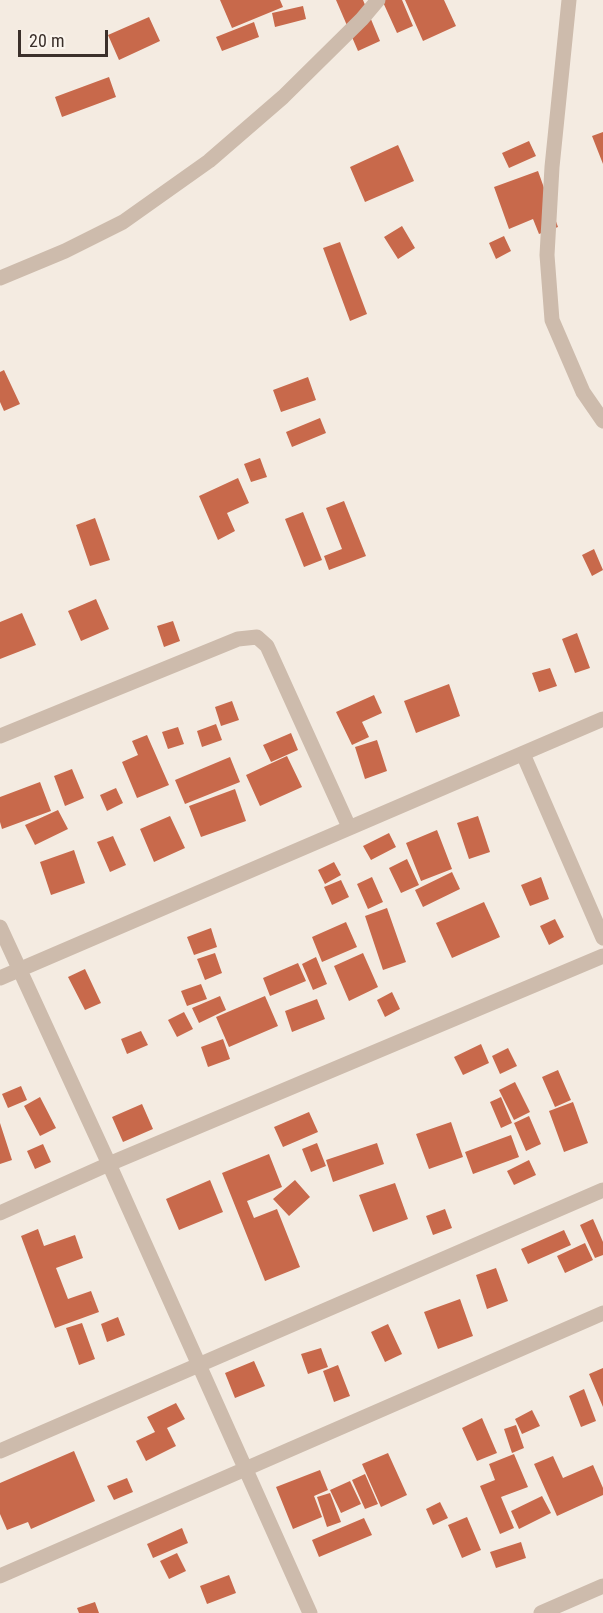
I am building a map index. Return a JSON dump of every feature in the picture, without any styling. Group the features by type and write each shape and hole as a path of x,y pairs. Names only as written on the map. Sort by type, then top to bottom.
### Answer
{"street":[{"path":"0,278 123,222 209,161 282,98 362,20 378,0"},
{"path":"569,0 547,255 552,320 583,392 603,421"},
{"path":"0,736 238,639 257,637 267,646 349,827"},
{"path":"0,978 603,719"},
{"path":"523,754 603,938"},
{"path":"0,927 21,969 310,1613"},
{"path":"0,1213 109,1164 603,956"},
{"path":"0,1451 603,1190"},
{"path":"0,1576 603,1313"},
{"path":"541,1613 603,1586"}],"building":[{"path":"220,0 280,0 283,7 232,28"},
{"path":"336,0 363,0 380,41 358,51"},
{"path":"382,0 402,0 413,26 397,33"},
{"path":"405,0 444,0 456,26 423,41"},
{"path":"303,6 306,19 275,27 272,13"},
{"path":"149,17 160,41 119,60 108,35"},
{"path":"254,22 259,37 222,51 216,37"},
{"path":"109,77 116,97 62,117 55,97"},
{"path":"603,132 603,164 592,136"},
{"path":"529,141 536,156 509,168 502,153"},
{"path":"398,145 414,181 365,202 350,167"},
{"path":"538,171 558,227 539,234 533,219 509,229 494,187"},
{"path":"402,226 415,248 398,259 384,237"},
{"path":"504,236 511,251 496,259 489,243"},
{"path":"340,242 367,314 350,321 323,248"},
{"path":"4,370 20,404 4,411 0,402 0,372"},
{"path":"308,377 316,400 281,412 273,390"},
{"path":"320,418 326,433 292,447 286,432"},
{"path":"260,458 267,477 251,482 244,464"},
{"path":"238,478 249,503 227,513 235,531 218,540 199,496"},
{"path":"344,501 366,556 329,570 324,556 342,549 326,508"},
{"path":"303,512 322,560 304,567 285,519"},
{"path":"95,518 110,560 90,566 76,525"},
{"path":"594,549 603,570 592,576 582,555"},
{"path":"96,599 109,629 81,641 68,611"},
{"path":"22,613 36,645 0,659 0,622"},
{"path":"173,621 180,641 164,647 157,626"},
{"path":"577,633 590,668 575,673 562,639"},
{"path":"550,668 557,686 539,692 532,673"},
{"path":"449,684 460,716 416,733 404,701"},
{"path":"374,695 382,713 362,722 369,737 352,745 336,712"},
{"path":"232,701 239,720 221,726 215,707"},
{"path":"216,724 222,740 202,747 197,731"},
{"path":"178,727 184,744 168,749 162,732"},
{"path":"291,733 298,750 271,762 263,745"},
{"path":"147,735 169,785 137,798 122,762 138,755 132,741"},
{"path":"377,740 387,771 365,779 355,747"},
{"path":"287,756 302,787 260,806 246,775"},
{"path":"230,757 240,782 185,804 175,780"},
{"path":"72,769 84,798 65,806 54,776"},
{"path":"40,782 51,811 2,829 0,797"},
{"path":"116,788 123,803 107,811 100,795"},
{"path":"235,789 246,821 201,837 189,806"},
{"path":"58,810 68,829 35,845 25,825"},
{"path":"170,816 185,848 154,862 140,829"},
{"path":"478,816 490,852 469,859 457,823"},
{"path":"437,830 452,869 421,881 406,843"},
{"path":"389,833 396,847 371,860 363,846"},
{"path":"113,836 126,865 110,872 97,842"},
{"path":"74,850 85,883 51,895 40,862"},
{"path":"407,859 419,885 401,893 389,868"},
{"path":"334,862 341,875 325,884 318,870"},
{"path":"452,872 460,889 423,907 415,890"},
{"path":"372,877 383,902 368,909 357,884"},
{"path":"541,877 549,899 530,906 521,885"},
{"path":"341,880 349,897 332,905 324,887"},
{"path":"484,902 500,937 452,958 436,923"},
{"path":"387,908 406,962 383,970 365,916"},
{"path":"555,919 564,937 549,945 540,926"},
{"path":"346,922 357,947 322,962 312,937"},
{"path":"211,928 217,947 194,955 187,937"},
{"path":"215,953 222,973 205,980 197,959"},
{"path":"363,953 378,987 349,1001 334,966"},
{"path":"316,957 327,984 313,990 302,964"},
{"path":"298,963 306,981 270,996 263,978"},
{"path":"85,969 101,1003 85,1010 68,977"},
{"path":"201,984 207,999 187,1006 181,991"},
{"path":"392,992 400,1009 385,1017 377,1000"},
{"path":"220,996 226,1010 199,1023 192,1008"},
{"path":"265,996 278,1026 229,1047 216,1017"},
{"path":"317,999 325,1019 292,1032 285,1011"},
{"path":"184,1012 193,1029 177,1037 168,1020"},
{"path":"141,1031 148,1045 127,1054 121,1039"},
{"path":"223,1039 230,1059 208,1067 201,1047"},
{"path":"481,1044 489,1063 463,1075 454,1057"},
{"path":"508,1048 517,1066 500,1074 492,1056"},
{"path":"558,1070 571,1100 555,1107 542,1077"},
{"path":"515,1082 530,1112 514,1120 499,1090"},
{"path":"21,1086 27,1100 8,1108 2,1094"},
{"path":"40,1097 56,1128 40,1136 24,1106"},
{"path":"501,1097 512,1123 501,1128 490,1102"},
{"path":"573,1102 588,1143 564,1152 549,1111"},
{"path":"142,1104 153,1129 123,1142 112,1117"},
{"path":"309,1112 318,1132 283,1147 274,1127"},
{"path":"529,1116 541,1144 526,1151 514,1123"},
{"path":"451,1122 463,1157 429,1169 416,1134"},
{"path":"0,1123 12,1160 0,1164"},
{"path":"511,1135 519,1157 473,1174 465,1152"},
{"path":"317,1143 326,1166 311,1172 302,1149"},
{"path":"377,1143 384,1164 333,1182 326,1160"},
{"path":"43,1144 51,1162 35,1169 27,1151"},
{"path":"269,1154 282,1187 247,1201 254,1218 277,1209 300,1267 265,1281 222,1173"},
{"path":"529,1160 536,1175 514,1185 507,1171"},
{"path":"210,1180 223,1212 179,1230 166,1199"},
{"path":"295,1180 310,1197 289,1216 273,1199"},
{"path":"395,1183 408,1219 373,1232 359,1195"},
{"path":"445,1209 452,1228 433,1235 426,1216"},
{"path":"593,1219 603,1242 603,1255 595,1258 580,1225"},
{"path":"38,1229 44,1246 75,1235 83,1258 56,1268 68,1299 91,1291 99,1312 55,1328 21,1236"},
{"path":"564,1230 571,1245 528,1264 521,1249"},
{"path":"585,1243 593,1260 565,1273 557,1256"},
{"path":"496,1268 508,1301 487,1309 476,1275"},
{"path":"460,1299 473,1336 438,1349 424,1312"},
{"path":"118,1317 125,1335 107,1342 101,1324"},
{"path":"82,1323 95,1359 79,1365 66,1328"},
{"path":"388,1324 402,1354 385,1362 371,1332"},
{"path":"321,1348 328,1367 308,1374 301,1354"},
{"path":"254,1361 265,1386 235,1398 225,1373"},
{"path":"338,1365 350,1396 334,1402 323,1371"},
{"path":"603,1368 603,1407 589,1374"},
{"path":"584,1389 596,1421 581,1427 569,1396"},
{"path":"176,1403 185,1419 167,1428 176,1446 146,1461 136,1441 155,1432 147,1417"},
{"path":"532,1410 540,1426 522,1434 515,1419"},
{"path":"482,1418 497,1453 477,1461 462,1428"},
{"path":"516,1425 524,1448 512,1453 504,1429"},
{"path":"74,1451 95,1501 31,1529 28,1522 7,1530 0,1514 0,1483"},
{"path":"388,1453 407,1495 381,1507 362,1464"},
{"path":"514,1454 528,1487 501,1497 514,1528 500,1534 480,1486 495,1480 489,1464"},
{"path":"553,1456 563,1478 593,1465 603,1488 603,1495 557,1516 534,1464"},
{"path":"320,1470 328,1490 314,1496 322,1517 293,1529 276,1487"},
{"path":"365,1474 378,1504 365,1509 352,1480"},
{"path":"127,1478 133,1492 114,1500 107,1486"},
{"path":"350,1481 361,1504 341,1513 330,1490"},
{"path":"330,1493 341,1522 327,1527 317,1497"},
{"path":"542,1496 551,1513 519,1529 511,1511"},
{"path":"440,1502 448,1518 433,1525 426,1509"},
{"path":"467,1517 481,1550 462,1558 448,1525"},
{"path":"364,1518 372,1535 319,1557 312,1540"},
{"path":"182,1528 188,1543 153,1558 147,1544"},
{"path":"521,1542 526,1558 496,1568 490,1552"},
{"path":"177,1553 186,1571 169,1579 160,1561"},
{"path":"229,1575 236,1593 207,1604 200,1586"},
{"path":"95,1602 99,1613 79,1613 77,1608"}]}
